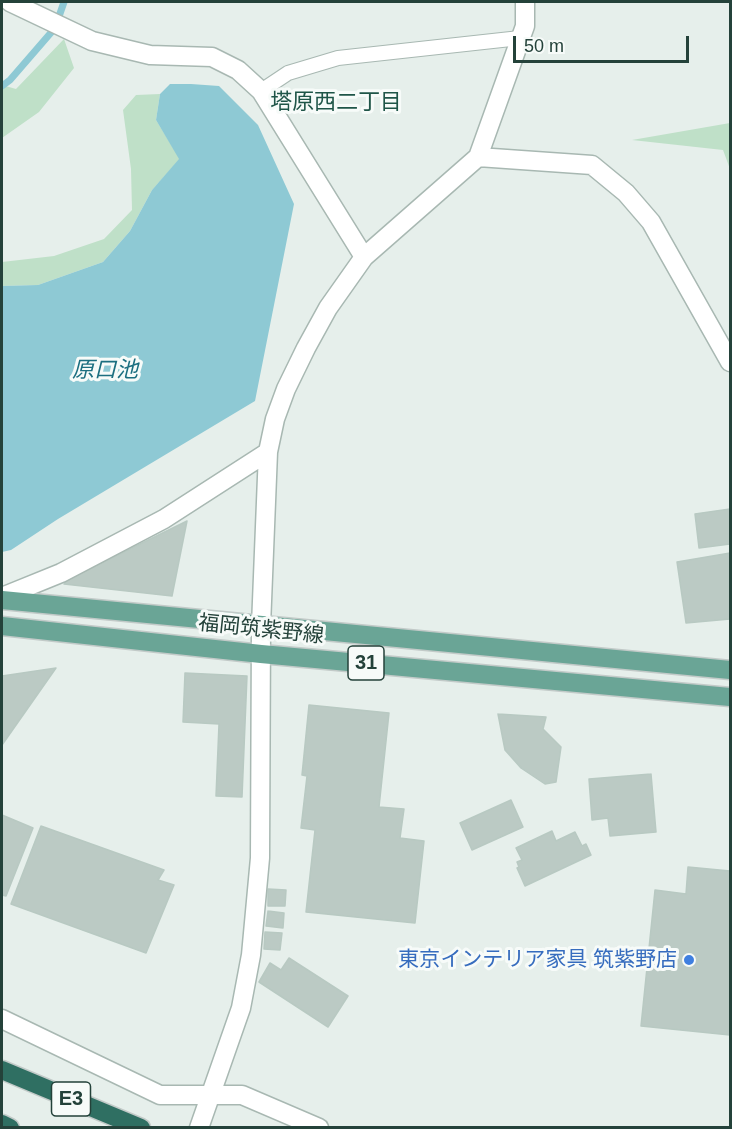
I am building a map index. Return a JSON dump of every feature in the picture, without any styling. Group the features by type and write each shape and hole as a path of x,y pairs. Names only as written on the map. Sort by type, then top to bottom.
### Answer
{"highway":[{"name":"E3","path":"2,1070 141,1128"},
{"path":"2,1124 10,1128"}],"main road":[{"name":"福岡筑紫野線","path":"2,599 730,670"},
{"name":"福岡筑紫野線","path":"2,626 261,654 730,697"}],"street":[{"path":"10,2 92,41 150,55 212,57 238,70 261,91 364,257"},
{"path":"199,1128 241,1008 251,955 260,858 261,626 268,452 275,419 296,368 328,308 364,257 478,156 525,26 525,2"},
{"path":"478,156 592,165 626,193 651,222 730,362"},
{"path":"2,599 61,573 164,519 268,452"},
{"path":"2,1019 160,1095 242,1095 319,1128"}],"lane":[{"path":"261,91 288,73 338,58 520,38"}],"green space":[{"path":"64,39 74,68 39,112 2,138 2,85 16,89"},
{"path":"160,94 156,120 180,159 152,190 130,231 103,262 38,285 2,286 2,262 54,256 104,239 132,210 131,169 123,110 136,95"},
{"path":"730,123 730,169 723,150 632,140"}],"water":[{"name":"原口池","path":"170,84 219,86 258,125 294,204 255,401 58,519 11,550 2,552 2,286 38,285 103,262 130,231 152,190 179,159 156,120 160,94"}],"building":[{"path":"730,509 730,544 699,548 695,514"},
{"path":"187,521 172,596 64,584 69,579"},
{"path":"730,553 730,619 686,623 677,562"},
{"path":"56,668 2,745 2,676"},
{"path":"185,673 247,676 242,797 216,796 219,724 183,722"},
{"path":"309,705 389,713 379,807 404,809 400,838 424,841 415,923 306,912 315,830 301,828 307,776 302,775"},
{"path":"498,714 546,717 543,729 561,747 556,782 545,784 521,768 505,750"},
{"path":"651,774 656,832 610,836 608,818 592,820 589,779"},
{"path":"511,800 523,827 472,850 460,823"},
{"path":"2,815 33,828 6,896 2,895"},
{"path":"41,826 164,870 158,880 174,885 146,953 11,904"},
{"path":"552,831 556,841 575,832 582,846 586,844 591,855 525,886 517,868 519,867 517,862 522,860 516,848"},
{"name":"東京インテリア家具 筑紫野店","path":"688,867 730,871 730,1035 641,1026 655,890 686,894"},
{"path":"268,889 286,890 285,906 268,906"},
{"path":"268,911 284,913 283,928 266,926"},
{"path":"265,932 282,933 280,950 264,949"},
{"path":"289,958 348,996 328,1027 259,982 270,963 281,970"}],"waterway":[{"path":"2,86 10,80 55,28 64,2"}],"place":[{"name":"東京インテリア家具 筑紫野店","path":"689,960"}],"district":[{"name":"塔原西二丁目","path":"336,103"}]}
